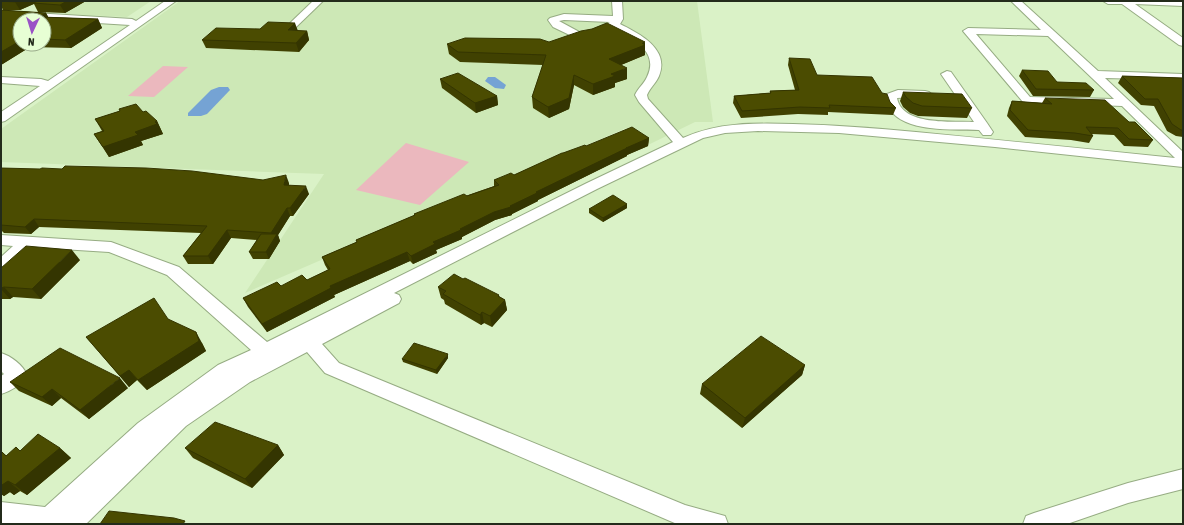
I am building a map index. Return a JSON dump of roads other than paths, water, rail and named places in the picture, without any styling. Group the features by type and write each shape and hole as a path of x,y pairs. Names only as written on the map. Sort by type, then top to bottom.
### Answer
{"street":[{"path":"1,118 41,85 162,1"},
{"path":"1,109 171,1"},
{"path":"290,28 318,1"},
{"path":"615,22 617,1"},
{"path":"1016,1 1095,74 1183,159"},
{"path":"1108,1 1183,3"},
{"path":"1124,1 1183,43"},
{"path":"29,12 36,8"},
{"path":"1,14 12,15"},
{"path":"615,22 595,34 582,37 556,25 552,20 564,17 615,22 642,40 656,60 654,76 641,96 681,143"},
{"path":"52,18 132,22"},
{"path":"1051,33 968,31 1027,100 1125,103"},
{"path":"947,74 995,143"},
{"path":"1095,74 1183,77"},
{"path":"1,80 41,85"},
{"path":"1,87 41,85"},
{"path":"961,95 898,93 891,96 891,103 899,114 906,118 926,122 983,126"},
{"path":"70,524 179,420 243,377 271,356 430,279 559,208 699,134 725,129 805,131 978,152 1183,171"},
{"path":"559,208 690,148 721,138 760,134 839,129 995,143 1183,163"},
{"path":"1,240 111,247 173,271 271,356"},
{"path":"1,266 26,242"},
{"path":"302,340 332,368 685,516 717,524"},
{"path":"1,512 46,521 145,428 225,370 271,356"},
{"path":"1,360 18,375 1,386"},
{"path":"1034,524 1128,493 1183,479"}],"water":[{"path":"488,77 495,77 506,85 504,89 495,88 485,81"},
{"path":"219,87 228,87 230,90 207,114 201,116 188,116 188,113 211,90"}]}
